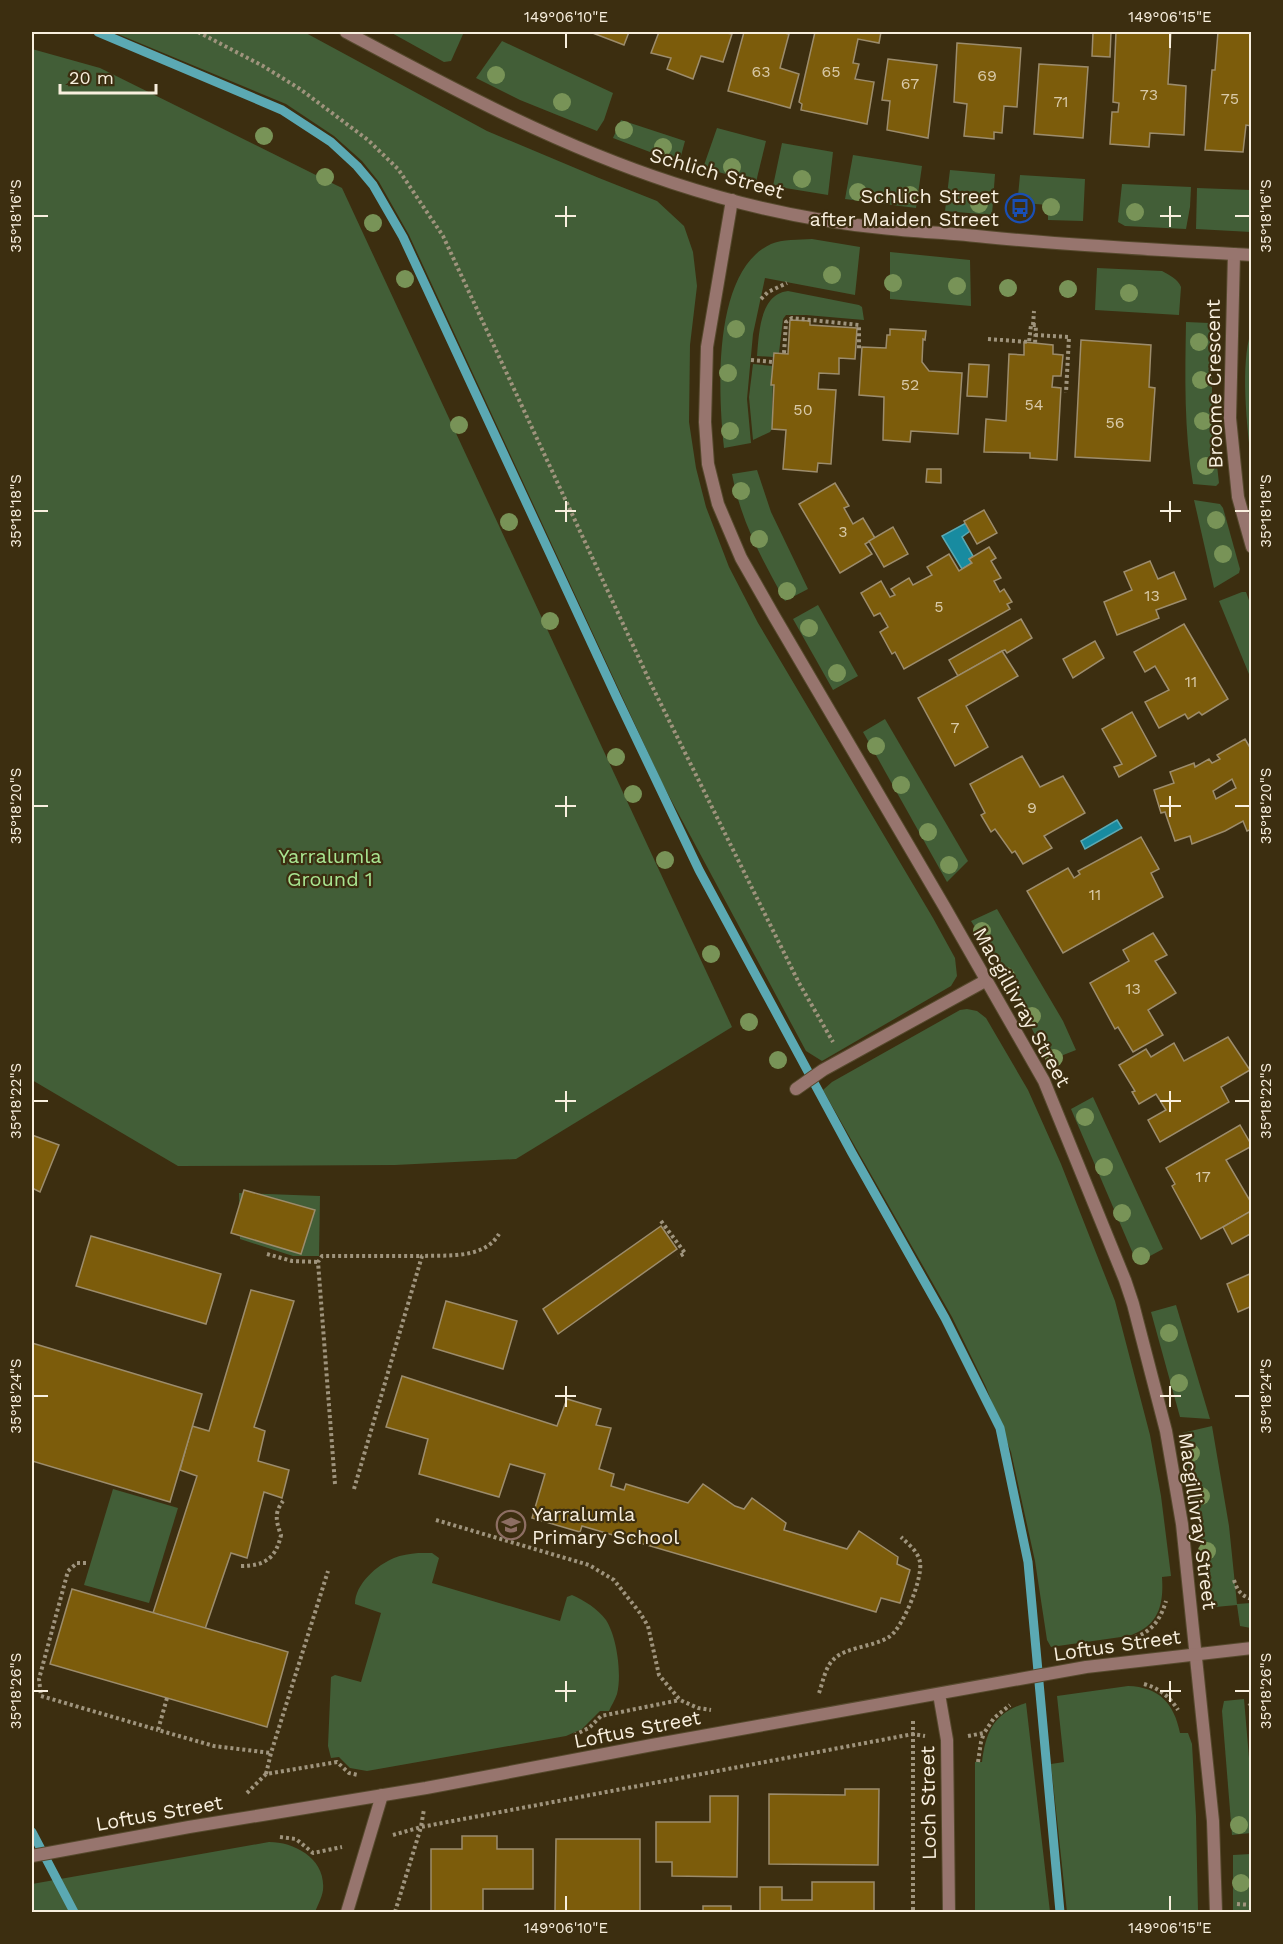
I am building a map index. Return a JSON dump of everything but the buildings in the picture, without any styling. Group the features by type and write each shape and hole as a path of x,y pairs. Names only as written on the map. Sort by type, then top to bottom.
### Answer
{"street":[{"name":"Schlich Street","path":"346,32 500,113 576,147 674,184 732,200 808,218 880,228 1251,255"},
{"name":"Macgillivray Street","path":"732,200 707,347 705,422 708,464 718,504 741,558 1044,1081 1133,1304 1166,1431 1182,1524 1213,1821 1216,1912"},
{"name":"Broome Crescent","path":"1234,254 1230,418 1238,497 1251,547"},
{"path":"795,1089 823,1071 985,981"},
{"name":"Loftus Street","path":"32,1856 426,1788 1024,1678 1097,1666 1251,1648"},
{"name":"Loch Street","path":"939,1694 947,1740 949,1912"},
{"path":"346,1912 382,1795"}],"path":[{"path":"198,32 263,66 300,89 368,140 398,169 443,236 650,682 800,983 834,1044"},
{"path":"761,299 768,292 787,283"},
{"path":"988,339 1029,342 1034,311"},
{"path":"784,353 786,322 792,318 860,326 859,351"},
{"path":"1033,325 1036,325 1035,344"},
{"path":"1035,334 1069,337 1066,393"},
{"path":"751,360 773,362"},
{"path":"661,1221 684,1253 678,1257"},
{"path":"335,1484 318,1262 322,1256 470,1254 493,1245 499,1234"},
{"path":"267,1254 292,1261 318,1262"},
{"path":"354,1489 422,1256"},
{"path":"241,1566 255,1566 264,1563 276,1551 281,1535 276,1520 277,1512 283,1501"},
{"path":"436,1520 589,1565 614,1580 648,1626 659,1675 680,1700 698,1708 714,1710"},
{"path":"819,1693 827,1669 834,1658 878,1642 891,1635 900,1626 909,1606 920,1569 920,1561 916,1552 901,1537"},
{"path":"86,1563 77,1563 68,1571 39,1679 41,1696 214,1746 271,1753"},
{"path":"244,1796 266,1774 328,1571"},
{"path":"1234,1580 1242,1595 1251,1599"},
{"path":"1128,1639 1150,1630 1163,1612 1168,1598"},
{"path":"1138,1683 1159,1690 1173,1702 1181,1718"},
{"path":"808,1695 830,1691"},
{"path":"158,1730 167,1698"},
{"path":"912,1698 913,1912"},
{"path":"570,1737 589,1728 601,1716 680,1700"},
{"path":"978,1762 984,1733 994,1718 1009,1706 1017,1703"},
{"path":"272,1836 296,1839 313,1853 369,1843 421,1827 913,1734 947,1740 984,1733"},
{"path":"266,1774 337,1762 349,1773 365,1775"},
{"path":"395,1912 421,1827"}],"green space":[{"path":"113,32 304,32 487,131 657,201 684,226 693,252 697,286 690,345 689,422 696,468 706,507 729,567 758,623 955,958 957,976 951,986 822,1061 806,1051 662,783 409,235 379,182 362,161 334,136 286,104"},
{"path":"390,32 464,32 451,61 444,62"},
{"path":"502,41 613,93 604,120 597,131 520,100 476,78"},
{"name":"Yarralumla Ground 1","path":"32,49 100,68 342,188 732,1027 516,1159 395,1165 178,1166 32,1080"},
{"path":"621,120 685,141 679,163 613,138"},
{"path":"717,128 766,141 756,182 703,168"},
{"path":"782,143 833,152 828,195 773,186"},
{"path":"853,155 922,166 916,208 845,199"},
{"path":"950,170 995,174 992,215 945,211"},
{"path":"1020,175 1085,179 1083,221 1048,220 1048,205 1024,203 1022,217 1016,217"},
{"path":"1122,184 1191,187 1186,229 1125,226 1118,222"},
{"path":"1197,188 1251,190 1251,232 1196,229"},
{"path":"812,239 860,247 855,295 765,278 753,334 747,399 751,443 724,448 721,397 723,336 729,306 738,280 752,258 771,244 785,240"},
{"path":"890,252 970,260 971,306 890,299"},
{"path":"1097,268 1162,271 1168,274 1176,279 1181,287 1179,315 1095,310"},
{"path":"788,291 859,305 862,307 864,320 786,315 783,319 779,353 774,353 774,357 757,356 760,326 766,307 772,299"},
{"path":"1186,322 1209,323 1212,331 1212,421 1219,483 1216,486 1193,484 1185,383"},
{"path":"1251,332 1251,461 1245,378"},
{"path":"753,364 773,366 772,429 753,440 749,397"},
{"path":"757,470 771,512 808,589 785,601 760,555 747,524 732,474"},
{"path":"1194,500 1220,504 1223,508 1240,569 1239,573 1214,588"},
{"path":"1246,592 1251,606 1251,679 1219,601"},
{"path":"818,605 858,676 833,690 793,619"},
{"path":"885,719 968,861 947,882 863,732"},
{"path":"997,909 1063,1021 1076,1050 1048,1061 1006,977 971,921"},
{"path":"960,1010 977,1011 986,1018 1028,1090 1061,1164 1115,1301 1150,1435 1161,1496 1171,1576 1162,1577 1160,1606 1152,1621 1138,1632 1128,1636 1051,1647 1047,1640 1035,1561 1011,1452 986,1387 952,1317 823,1090 832,1082"},
{"path":"1093,1097 1163,1249 1137,1263 1071,1109"},
{"path":"239,1193 320,1196 319,1256 293,1256 240,1239"},
{"path":"1176,1305 1210,1419 1180,1417 1151,1312"},
{"path":"1212,1426 1229,1526 1237,1604 1251,1603 1251,1628 1240,1626 1237,1605 1215,1607 1206,1581 1182,1433"},
{"path":"113,1489 178,1508 149,1603 84,1585"},
{"path":"418,1553 432,1553 439,1558 432,1583 560,1621 567,1597 572,1595 595,1608 610,1627 618,1656 618,1686 609,1711 600,1711 582,1729 566,1736 367,1771 350,1768 339,1757 331,1758 328,1746 331,1677 335,1675 361,1682 381,1613 355,1604 359,1589 374,1570 387,1561"},
{"path":"1128,1686 1148,1690 1163,1699 1174,1713 1180,1733 1188,1733 1192,1744 1198,1912 1067,1912 1051,1764 1064,1762 1057,1696"},
{"path":"1244,1699 1251,1781 1251,1833 1232,1835 1222,1711 1224,1701"},
{"path":"1026,1703 1050,1912 975,1912 975,1762 982,1762 989,1732 999,1718 1015,1707"},
{"path":"269,1842 289,1845 307,1854 314,1861 323,1879 323,1890 315,1912 32,1912 32,1884"},
{"path":"1251,1854 1251,1912 1233,1912 1233,1855"}],"water":[{"path":"966,523 970,531 962,537 973,556 969,559 972,563 962,569 942,536"},
{"path":"1117,820 1122,828 1085,849 1081,841"}],"waterway":[{"path":"98,32 282,110 331,142 357,166 373,185 403,237 699,870 852,1153 945,1318 1000,1428 1028,1562 1060,1912"},
{"path":"32,1832 74,1912"}],"place":[{"name":"Schlich Street after Maiden Street","path":"1020,208"},
{"name":"Yarralumla Primary School","path":"511,1525"}]}
